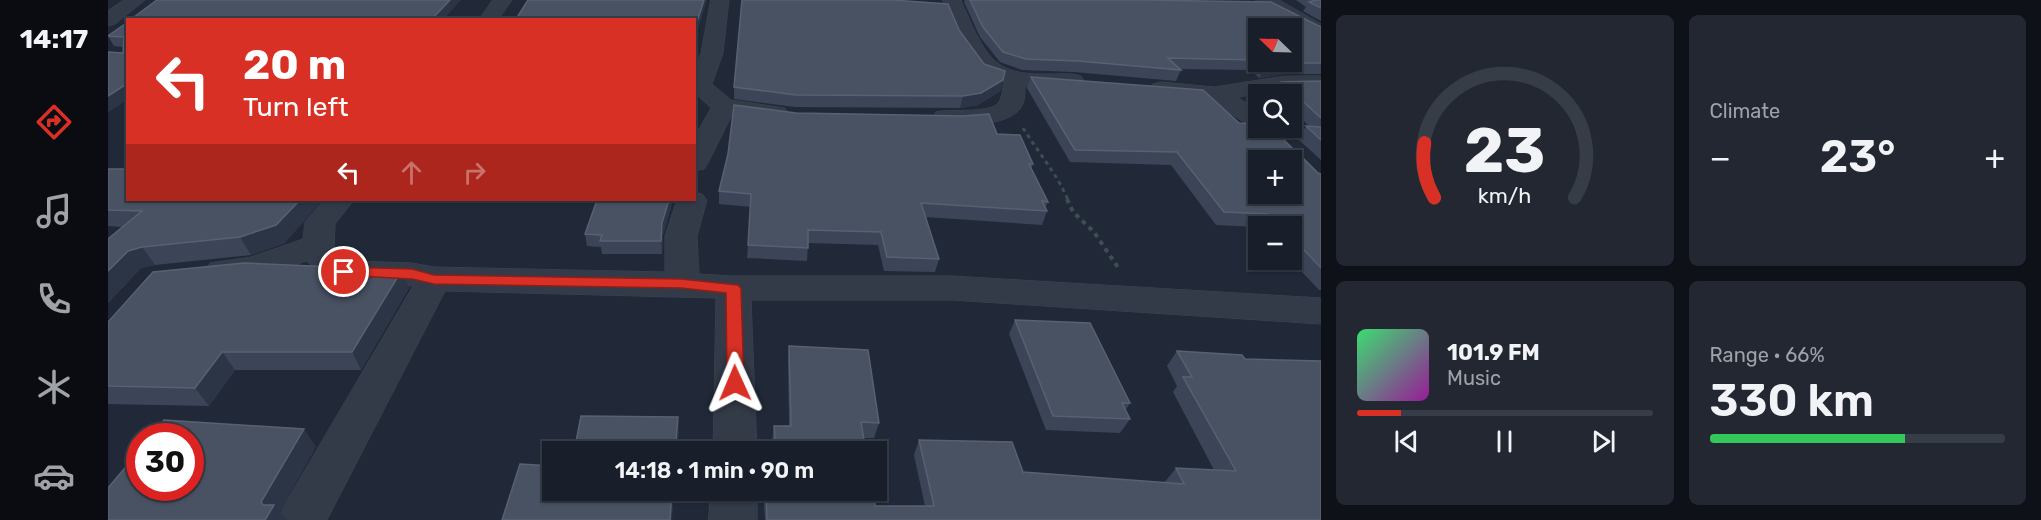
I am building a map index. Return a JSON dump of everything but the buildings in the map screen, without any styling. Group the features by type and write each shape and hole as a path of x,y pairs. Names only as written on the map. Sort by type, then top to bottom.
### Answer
{"street":[{"path":"108,20 136,0"},
{"path":"490,18 503,0"},
{"path":"720,0 712,53 697,85 724,107 795,116"},
{"path":"952,0 968,39 991,69 1020,79 1097,83"},
{"path":"1265,0 1321,32"},
{"path":"917,117 960,118 1005,111 1012,104 1014,83 1020,79"},
{"path":"1143,88 1214,94 1285,83 1321,83"},
{"path":"1214,94 1248,115"},
{"path":"696,159 724,107"},
{"path":"339,201 320,222 318,254 344,272 412,274 434,279 681,284 733,288 952,288 1321,311"},
{"path":"681,284 683,254 681,236 692,201"},
{"path":"188,275 254,268 319,244"},
{"path":"302,520 434,279"},
{"path":"733,288 735,441"},
{"path":"733,520 734,501"}],"path":[{"path":"1005,111 1028,132 1052,173 1059,179 1072,212 1084,220 1117,264 1130,298"}],"route":[{"path":"344,272 412,274 434,279 681,284 733,288 735,383"}]}
